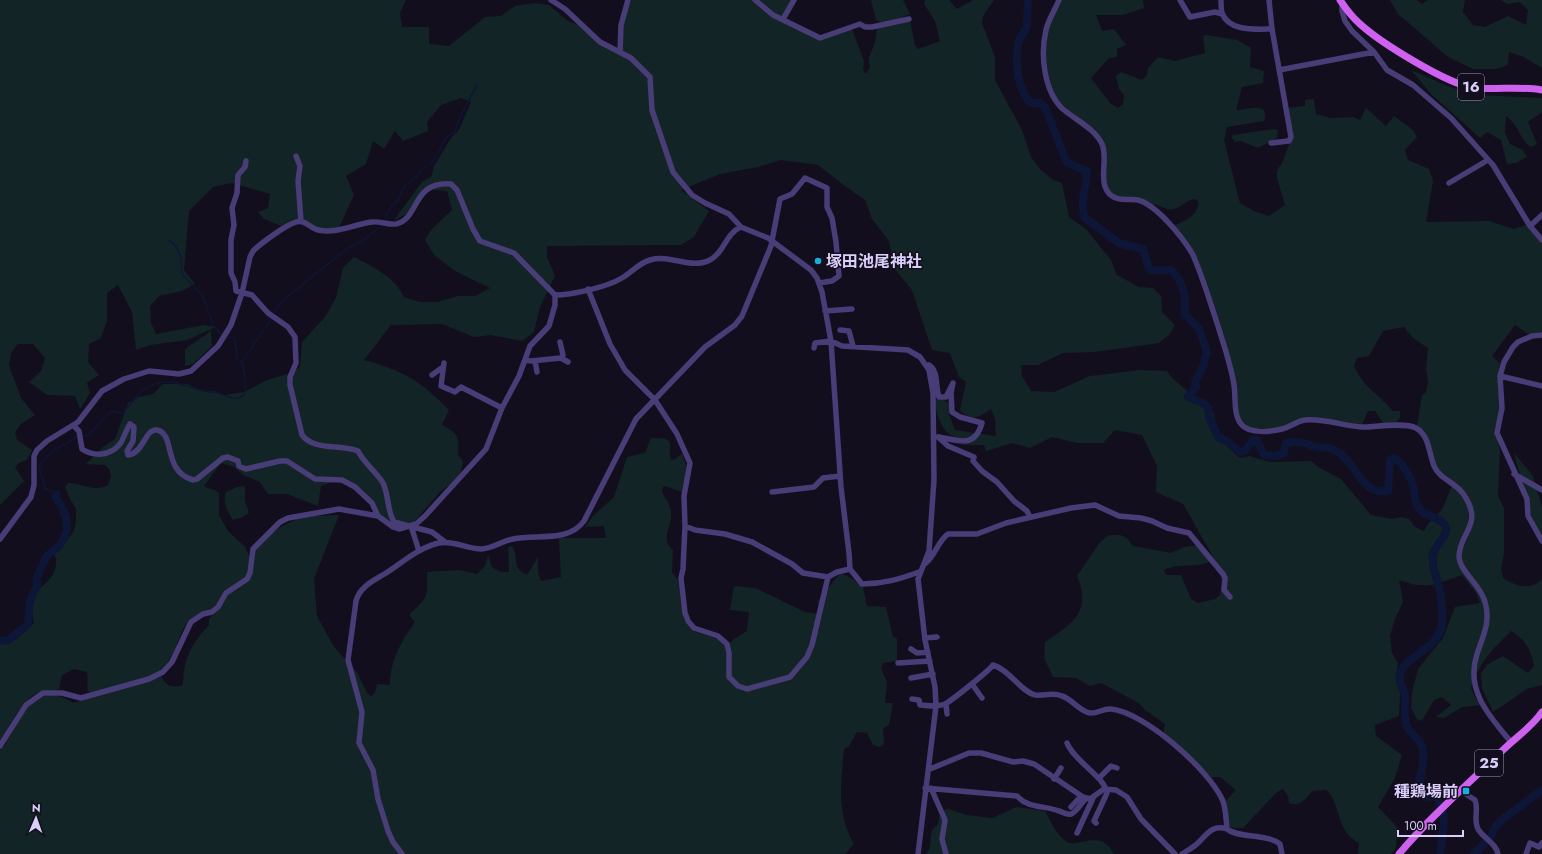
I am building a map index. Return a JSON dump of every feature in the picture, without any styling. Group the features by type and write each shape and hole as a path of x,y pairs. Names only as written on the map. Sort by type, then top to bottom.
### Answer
{"main road":[{"name":"16","path":"1341,1 1354,18 1375,35 1441,77 1474,88 1542,90"},
{"name":"25","path":"1399,854 1511,742 1533,724 1542,712"}],"street":[{"path":"551,0 565,9 600,42 631,58 650,77 652,110 676,178 692,195 729,214 741,228 765,236 811,270 819,283 831,341 840,476 850,570 862,584 888,582 919,572"},
{"path":"620,52 621,25 628,0"},
{"path":"755,0 773,15 820,38 860,24 865,27 872,27 908,19"},
{"path":"783,20 794,0"},
{"path":"1059,0 1048,22 1045,37 1046,77 1051,94 1064,110 1099,139 1103,152 1105,186 1109,193 1116,198 1139,200 1155,209 1185,242 1193,255 1231,366 1238,419 1242,425 1252,430 1274,430 1284,429 1300,421 1317,420 1361,427 1411,426 1421,431 1425,437 1434,466 1439,475 1458,487 1465,496 1469,506 1471,526 1460,550 1460,563 1482,593 1487,611 1487,627 1474,666 1473,682 1488,716 1511,742"},
{"path":"1180,0 1190,17 1215,12 1222,14 1232,24 1246,29 1272,29"},
{"path":"1221,0 1222,14"},
{"path":"1269,0 1272,29 1291,137 1289,141 1271,143"},
{"path":"1341,1 1345,21 1352,31 1374,52 1386,70 1413,85 1451,118 1488,160 1530,226 1542,240"},
{"path":"1279,70 1374,52"},
{"path":"296,156 300,166 298,181 301,221"},
{"path":"1449,183 1488,160"},
{"path":"246,161 245,167 238,175 237,193 232,208 234,225 231,240 231,273 235,282 236,291 252,295 268,313 288,327 295,337 296,363 290,377 290,385 302,435 306,440 317,445 346,448 358,452 362,459 382,481 390,515 394,522 398,525 411,526 432,532 444,542 480,549 512,539 560,536 576,530 584,521 634,422 705,347 739,320 753,294 772,242 776,229 780,199 792,194 805,178 827,188 827,207 832,218 839,273 836,279 819,283"},
{"path":"0,539 31,497 34,485 34,456 37,450 47,441 74,426 84,416 97,395 118,382 149,371 179,374 196,368 225,337 231,326 242,293 253,250 290,225 301,221 319,230 351,228 375,222 395,224 406,219 422,195 431,186 439,183 451,184 457,190 473,229 480,241 514,253 554,295 555,306 549,326 530,346 519,376 502,408 486,449 425,516 411,526 398,528 393,527 378,516 339,509 288,518 280,522 253,549 251,568 247,579 226,593 218,608 212,612 203,614 191,622 174,657 163,672 149,679 81,698 62,693 43,693 26,705 0,746"},
{"path":"1530,226 1542,215"},
{"path":"554,295 588,289 615,282 643,262 650,260 665,258 695,264 708,262 717,256 732,233 741,228"},
{"path":"588,289 610,344 622,364 655,400 678,434 690,463 684,496 685,526 683,569 681,578 688,621 694,628 718,636 727,644 729,653 728,677 732,683 742,688 755,688 790,677 798,670 812,645 828,577"},
{"path":"825,311 852,309"},
{"path":"840,330 849,331 853,346"},
{"path":"1542,335 1525,338 1513,347 1504,362 1500,376 1502,408 1497,433 1514,474 1527,498 1528,516 1542,541"},
{"path":"814,348 818,342 831,341 838,345 908,350 920,357 926,366 932,387 936,437 934,475 929,544 923,565 919,572 918,585 925,638 936,694 936,706 930,768 925,788 918,854"},
{"path":"560,342 563,355 561,358"},
{"path":"525,360 535,361 561,358 568,362"},
{"path":"535,361 537,372"},
{"path":"432,375 443,365 441,386 453,392 461,387 502,408"},
{"path":"926,366 931,367 937,379 939,397 946,397 953,383 951,393 952,412 960,417 982,423 979,434 970,440 947,440 936,437"},
{"path":"1500,376 1542,386"},
{"path":"74,426 79,431 82,449 94,454 103,454 114,450 120,444 130,424 134,427 133,440 127,451 128,455 140,448 150,432 154,430 162,432 169,442 170,456 177,470 193,480 197,479 224,458 228,457 238,461 239,466 246,469 280,461 287,461 314,479 342,480 355,487 372,503 378,516"},
{"path":"936,437 948,446 974,458 973,460 982,471 1002,487 1014,501 1029,514 1030,517"},
{"path":"1514,474 1542,490"},
{"path":"772,492 814,487 823,478 840,476"},
{"path":"923,565 933,557 942,538 948,534 977,534 1006,523 1030,517 1071,508 1095,505 1119,516 1141,518 1156,522 1167,528 1186,531 1193,535 1223,574 1225,578 1224,590 1230,597"},
{"path":"411,526 419,552"},
{"path":"685,526 695,530 725,534 752,542 792,564 803,573 828,577 837,572 850,570"},
{"path":"402,854 393,842 388,831 378,799 373,770 359,744 362,712 348,660 356,600 366,585 419,552 444,542"},
{"path":"925,638 937,637"},
{"path":"911,649 917,653 928,652"},
{"path":"898,663 930,661"},
{"path":"912,699 919,700 920,705 936,706 946,704 972,684 993,665 1007,672 1025,689 1034,694 1064,696 1084,711 1096,713 1110,709 1142,720 1193,760 1223,800 1228,828 1233,833 1248,834 1274,840 1280,844 1282,854"},
{"path":"911,678 933,674"},
{"path":"972,684 982,698"},
{"path":"946,704 946,714"},
{"path":"1067,743 1088,770 1099,778 1106,788 1106,793 1094,821 1096,823"},
{"path":"930,768 968,752 981,753 1014,762 1023,761 1034,764 1054,779 1083,797 1090,799 1106,788 1116,790 1127,797 1141,819 1175,854"},
{"path":"1099,778 1111,766 1117,768"},
{"path":"1054,779 1061,768"},
{"path":"925,788 1017,796 1025,803 1032,806 1058,810 1069,815 1073,814 1083,797"},
{"path":"931,788 945,820 942,840 946,854"},
{"path":"1461,791 1476,803 1475,820 1481,832 1497,848 1498,854"},
{"path":"1077,833 1094,796"},
{"path":"1071,807 1083,797"},
{"path":"1182,854 1195,845 1208,831 1228,828"},
{"path":"1526,854 1530,843 1539,847 1542,843"}],"shaded area":[{"path":"0,0 406,0 400,13 402,27 429,27 429,44 449,46 485,17 501,16 515,6 535,3 549,5 568,21 581,26 617,53 622,24 631,0 752,0 816,39 852,29 864,61 863,70 866,74 870,67 869,58 875,43 877,28 910,20 915,45 918,49 940,41 935,21 924,4 925,0 949,0 957,9 973,0 994,0 983,16 982,23 995,57 995,80 1022,130 1031,157 1041,170 1053,180 1062,183 1069,217 1086,229 1111,260 1117,275 1139,287 1153,288 1161,296 1162,312 1175,325 1169,335 1159,343 1095,352 1063,353 1038,365 1021,365 1022,376 1031,391 1054,392 1090,376 1141,370 1167,371 1173,379 1198,403 1214,413 1218,434 1224,443 1240,458 1249,456 1270,462 1311,461 1320,468 1341,479 1371,515 1392,519 1402,517 1409,519 1415,527 1424,531 1428,524 1442,510 1452,485 1465,500 1468,508 1469,516 1465,532 1456,550 1461,551 1470,531 1471,515 1469,499 1463,490 1445,476 1436,466 1426,434 1417,426 1422,395 1426,392 1428,382 1426,369 1428,348 1413,338 1404,327 1383,331 1369,356 1357,358 1354,366 1362,380 1393,411 1400,411 1400,418 1395,423 1384,424 1375,411 1368,411 1362,425 1311,418 1276,428 1252,428 1245,425 1240,419 1238,410 1232,363 1198,259 1175,228 1175,225 1194,214 1197,210 1198,201 1195,199 1179,207 1169,209 1121,198 1112,193 1108,188 1106,177 1106,151 1101,140 1090,128 1059,101 1052,87 1047,67 1046,47 1048,31 1061,0 1143,0 1144,8 1123,15 1096,15 1102,31 1114,29 1126,45 1117,49 1117,57 1109,58 1091,78 1110,103 1118,108 1123,104 1124,95 1119,89 1116,76 1121,72 1142,80 1147,75 1148,68 1158,57 1175,61 1205,53 1203,36 1206,35 1237,40 1251,48 1250,67 1264,71 1263,83 1242,87 1236,110 1257,108 1264,111 1265,115 1264,121 1227,127 1224,140 1240,203 1254,211 1269,216 1285,205 1277,178 1277,170 1282,163 1292,137 1287,108 1305,106 1305,100 1314,99 1316,114 1331,118 1353,117 1360,120 1366,108 1386,126 1394,116 1413,130 1417,137 1405,150 1408,160 1429,169 1433,181 1426,222 1489,221 1514,229 1526,225 1542,243 1542,332 1528,334 1515,325 1492,356 1500,363 1498,378 1501,403 1495,431 1500,449 1498,496 1504,508 1504,553 1501,569 1503,578 1518,585 1533,585 1542,579 1542,685 1527,689 1493,712 1482,688 1481,673 1488,664 1503,656 1528,673 1534,666 1531,655 1524,641 1511,631 1487,657 1474,679 1471,688 1476,699 1481,705 1462,707 1444,718 1436,717 1451,705 1442,697 1434,700 1423,719 1418,721 1411,708 1412,692 1418,669 1443,638 1455,607 1480,603 1476,593 1462,575 1430,585 1417,585 1399,580 1403,602 1395,619 1390,636 1392,653 1398,663 1396,678 1400,693 1399,716 1375,725 1376,736 1402,755 1395,778 1378,807 1397,827 1396,848 1391,854 1358,854 1359,843 1351,838 1346,832 1334,801 1326,790 1313,791 1302,802 1293,804 1289,803 1288,796 1283,789 1277,792 1243,828 1234,828 1229,826 1225,802 1236,790 1220,777 1209,777 1163,735 1165,724 1145,710 1139,703 1101,683 1090,686 1076,678 1053,677 1044,658 1045,642 1064,629 1077,615 1081,608 1081,588 1077,576 1100,542 1109,535 1120,535 1127,538 1133,546 1171,553 1184,547 1199,545 1211,561 1200,565 1176,566 1164,570 1166,575 1181,575 1191,599 1198,603 1215,599 1220,595 1222,582 1220,569 1183,504 1156,492 1157,466 1142,435 1115,430 1103,443 1077,443 1052,437 1030,448 1012,443 986,451 984,445 962,445 959,438 948,433 941,423 936,411 935,399 944,400 949,404 949,414 955,430 996,436 995,419 991,409 976,417 968,416 960,410 966,382 959,377 950,353 932,350 912,290 894,268 889,241 872,219 865,200 818,165 781,160 758,167 720,174 681,190 709,211 694,237 681,245 547,246 547,257 555,276 540,307 534,332 522,341 491,335 474,337 442,324 391,325 364,360 390,368 411,378 429,391 449,410 442,425 455,433 457,436 458,455 463,461 461,472 453,482 440,492 413,523 394,526 379,515 374,503 343,478 321,486 318,506 287,494 268,494 260,482 243,475 234,467 221,463 204,486 216,490 219,493 219,515 228,531 245,547 251,560 257,542 267,534 297,519 309,516 339,515 314,579 317,616 334,647 357,672 367,693 371,696 375,693 377,684 390,685 390,676 394,659 405,637 415,622 409,615 426,596 427,572 460,570 477,574 485,566 488,555 492,567 501,572 509,572 508,547 512,546 517,565 522,572 527,575 538,557 538,573 541,581 561,577 559,538 606,538 604,526 585,527 592,517 614,497 627,457 645,453 651,438 666,439 670,443 671,460 676,459 682,453 687,468 682,492 665,486 663,487 662,492 669,504 671,512 667,541 673,550 672,572 678,580 684,620 689,627 696,632 730,643 747,631 749,612 730,610 734,586 755,588 805,612 819,614 818,601 840,573 851,578 863,587 867,606 886,607 893,637 897,639 897,661 883,663 881,668 887,682 885,703 893,703 889,725 883,728 884,744 880,747 873,745 867,733 857,732 849,746 844,749 841,786 842,809 844,821 854,844 845,854 0,854 0,750 5,745 17,723 31,704 39,698 49,695 60,696 73,703 150,681 161,676 170,686 182,686 185,664 190,652 196,640 209,625 209,619 218,607 193,617 185,625 173,653 165,666 158,672 143,680 91,693 87,689 87,672 74,669 62,675 59,689 38,693 26,702 16,715 0,743 0,645 18,638 34,623 32,613 27,608 30,595 44,585 52,576 56,565 54,549 58,543 67,539 73,533 76,521 76,508 65,487 68,483 92,488 108,485 111,477 109,469 105,465 86,464 103,447 115,439 128,403 139,397 153,394 163,384 187,384 200,390 214,391 224,395 244,392 267,380 291,373 300,367 302,342 325,317 336,298 343,268 354,257 389,278 395,283 404,297 420,302 437,302 458,296 475,296 490,288 455,271 434,255 425,240 430,231 452,210 447,191 429,189 411,212 394,220 422,182 431,177 434,166 451,138 459,130 471,102 461,98 441,105 427,122 428,131 403,141 395,131 384,149 373,141 366,164 346,176 354,195 336,234 312,230 293,219 281,226 264,219 258,212 268,208 270,194 232,183 213,187 189,211 184,270 195,284 182,291 159,296 150,306 151,323 156,334 204,325 216,327 187,340 150,345 136,350 132,312 118,285 107,293 107,321 101,338 89,344 88,362 99,375 87,383 90,393 80,409 75,396 47,395 29,382 41,371 45,358 33,344 18,344 11,353 9,365 21,398 35,415 21,424 15,432 17,440 32,450 27,460 19,463 15,467 24,481 0,505"},
{"path":"758,0 793,0 783,17 773,14"},
{"path":"871,0 903,0 910,14 885,24 876,20"},
{"path":"1390,0 1417,0 1422,4 1428,0 1465,0 1463,12 1473,25 1485,27 1508,16 1526,25 1528,10 1520,2 1507,4 1501,0 1542,0 1542,68 1524,57 1509,52 1508,65 1496,69 1473,69 1448,57 1398,14"},
{"path":"1411,70 1450,87 1477,95 1542,98 1542,112 1528,122 1537,144 1531,147 1523,139 1511,120 1506,116 1505,132 1510,144 1523,150 1527,157 1516,163 1507,164 1501,140 1487,132 1480,138 1431,94"},
{"path":"1273,129 1278,130 1277,138 1258,148 1241,141 1235,142 1232,138 1233,135"},
{"path":"211,331 212,346 193,364 185,366 185,349"},
{"path":"1514,453 1533,476 1542,507 1542,535 1533,521"},
{"path":"245,486 245,501 249,513 243,517 233,520 225,503 226,492 237,487"},
{"path":"1016,807 1045,811 1057,832 1067,842 1077,843 1096,840 1108,846 1114,854 926,854 930,846 932,830 938,824 940,812 947,809 966,815 993,818"}],"waterway":[{"path":"1028,0 1027,25 1019,41 1017,51 1018,75 1023,91 1031,103 1040,103 1045,107 1067,163 1087,171 1083,200 1083,212 1085,218 1119,243 1143,249 1149,268 1152,270 1171,270 1179,279 1185,302 1184,313 1199,329 1207,352 1203,367 1195,382 1196,387 1188,397 1201,402 1208,407 1209,417 1218,437 1227,441 1240,452 1245,451 1253,440 1257,440 1264,455 1276,456 1284,453 1286,443 1290,442 1333,449 1342,455 1365,483 1371,488 1379,491 1388,491 1390,460 1393,458 1404,467 1409,476 1414,490 1415,501 1421,511 1441,521 1446,528 1443,538 1434,551 1432,561 1441,598 1441,629 1432,643 1407,663 1402,669 1400,675 1400,683 1405,695 1405,717 1407,726 1410,732 1421,744 1424,758 1419,791 1425,797 1434,795 1442,808 1444,823 1440,854"},
{"path":"430,164 434,160 446,139 455,132 461,115 477,85"},
{"path":"385,219 391,207 398,200 404,186 416,177 425,166"},
{"path":"274,314 279,304 287,297 349,247 362,241 379,228"},
{"path":"169,240 175,245 181,257 182,274 203,296 213,325 222,335"},
{"path":"82,435 87,436 111,411 121,413 146,388 159,383 175,383 202,391 218,393 231,398 237,398 244,395 246,382 242,362 271,319"},
{"path":"228,337 234,338 237,351 236,358 242,362"},
{"path":"56,494 45,488 39,466 54,450 78,436"},
{"path":"0,641 9,640 28,624 31,598 38,585 36,579 47,556 59,546 66,534 67,528 65,515 56,498 56,494"},
{"path":"1474,854 1490,838 1496,826 1503,819 1542,790"}],"place":[{"name":"塚田池尾神社","path":"818,261"},
{"name":"種鶏場前","path":"1466,791"}]}
